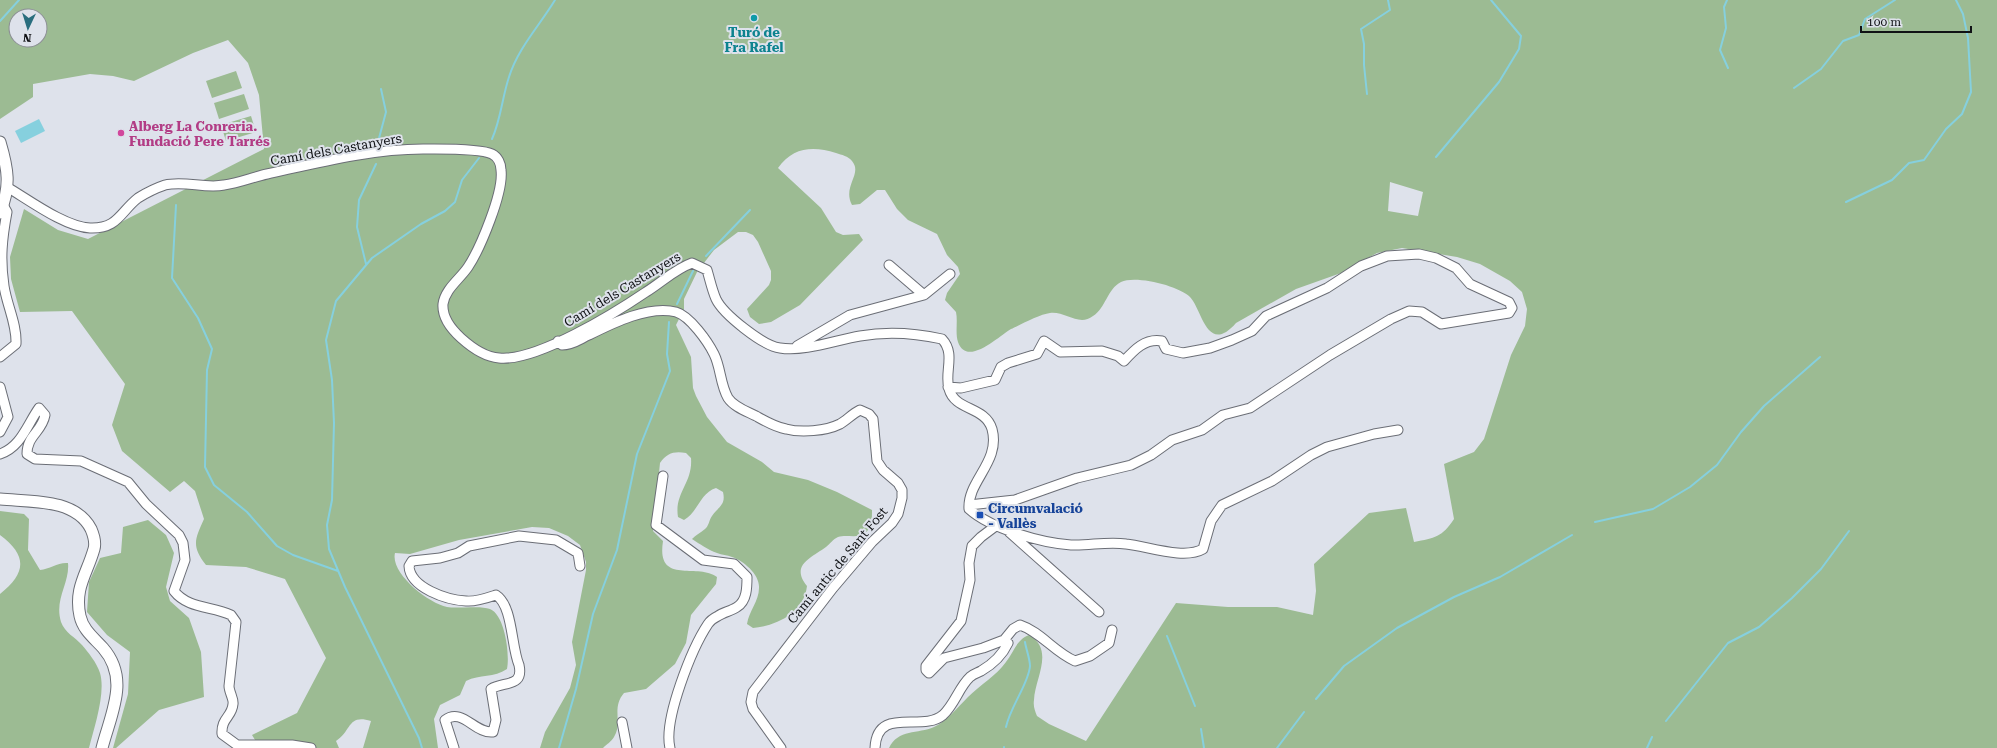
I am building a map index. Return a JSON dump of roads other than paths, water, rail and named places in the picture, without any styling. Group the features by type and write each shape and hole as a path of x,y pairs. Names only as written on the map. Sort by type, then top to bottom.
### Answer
{"street":[{"path":"0,142 7,187 2,209 7,212 1,243 4,287 16,335 16,344 0,357"},
{"name":"Camí dels Castanyers","path":"7,187 60,219 82,228 92,228 111,225 120,218 138,198 164,186 173,184 209,187 223,186 265,174 349,157 406,149 481,151 491,154 499,160 502,171 501,183 490,220 474,256 468,267 446,295 443,305 445,316 450,326 465,341 480,352 491,357 509,358 526,355 558,341 631,302 680,268 692,263 707,270 716,299 728,314 772,347 792,348"},
{"path":"948,387 961,388 995,380 1001,367 1008,362 1036,354 1044,341 1060,352 1102,351 1118,356 1124,361 1136,348 1153,340 1162,342 1166,349 1183,353 1210,348 1232,340 1252,330 1266,316 1327,288 1361,266 1387,256 1419,254 1436,258 1456,268 1470,284 1509,302 1512,308 1509,313 1441,324 1422,312 1409,311 1392,319 1330,355 1250,408 1223,415 1202,430 1172,440 1151,455 1131,465 1077,478 1015,500 969,505"},
{"path":"889,264 924,295"},
{"path":"792,348 850,315 924,295 950,274"},
{"name":"Camí antic de Sant Fost","path":"558,341 562,345 575,343 610,325 630,317 659,311 676,312 690,321 714,354 720,379 728,398 733,404 740,408 770,423 794,430 824,428 839,424 860,410 869,414 873,419 877,462 883,470 898,483 902,490 901,506 892,523 872,542 833,588 753,692 751,702 753,709 781,748"},
{"path":"792,348 861,336 895,332 942,339 946,344 950,355 948,387 952,397 959,403 983,415 988,421 993,434 989,463 971,493 969,509 974,514 1007,530 1056,544 1073,545 1110,542 1125,543 1157,550 1196,553 1203,549 1211,521 1222,505 1272,481 1310,455 1327,448 1374,434 1398,430"},
{"path":"0,387 8,416 0,432"},
{"path":"0,454 9,451 21,438 39,408 45,415 43,424 31,437 27,444 27,454 35,459 81,461 128,482 146,504 179,535 183,543 185,560 174,591 180,598 188,603 223,611 231,615 236,622 229,686 230,695 234,703 232,711 222,725 222,734 237,745 292,745 310,748"},
{"path":"663,476 656,525 702,560 734,564 746,577 747,593 738,607 725,611 709,623 689,663 672,710 668,740 670,748"},
{"path":"0,499 61,505 81,517 92,531 95,539 95,546 82,579 79,611 84,627 114,662 118,684 102,748"},
{"path":"996,525 972,546 969,564 970,580 961,621 926,666 926,670 929,673 944,658 983,648 1004,640 1013,629 1020,624 1030,628 1062,655 1075,661 1090,656 1109,643 1112,630"},
{"path":"1007,530 1099,612"},
{"path":"454,748 445,720 451,715 458,716 487,733 493,732 496,720 491,689 496,686 515,682 521,671 520,665 515,653 506,610 501,598 496,595 465,601 438,594 416,582 409,572 409,566 412,561 440,558 458,553 469,546 519,536 556,540 578,554 580,566"},
{"path":"875,748 878,735 884,726 894,722 929,721 943,715 970,676 999,659 1008,643 1004,640"},
{"path":"622,722 627,748"}],"water":[{"path":"39,119 45,131 21,143 15,131"}],"waterway":[{"path":"0,21 19,0"},
{"path":"492,139 513,66 524,46 555,0"},
{"path":"1367,94 1364,65 1364,44 1361,29 1390,10 1388,0"},
{"path":"1436,157 1499,82 1519,49 1521,36 1491,0"},
{"path":"1727,0 1724,7 1726,28 1720,50 1728,68"},
{"path":"1794,88 1821,69 1843,41 1859,35 1865,19 1895,0"},
{"path":"1846,202 1892,180 1909,163 1924,160 1946,129 1962,114 1971,92 1968,38 1963,14 1956,0"},
{"path":"378,142 386,112 381,89"},
{"path":"422,748 419,738 345,587 329,549 327,525 332,500 334,423 332,380 326,340 336,301 372,258 421,224 445,211 455,202 462,180 479,158"},
{"path":"366,264 357,227 359,200 376,164"},
{"path":"176,205 172,278 198,318 212,349 207,370 205,467 214,485 247,512 277,546 293,555 338,571"},
{"path":"706,256 750,210"},
{"path":"677,304 693,271"},
{"path":"559,748 576,689 593,614 617,550 637,454 670,371 667,354 669,322"},
{"path":"1595,522 1653,509 1690,487 1717,465 1741,432 1764,406 1820,357"},
{"path":"1666,721 1728,643 1759,627 1792,598 1821,569 1849,531"},
{"path":"1316,699 1344,666 1397,628 1454,597 1500,577 1572,535"},
{"path":"1167,636 1195,706"},
{"path":"1006,727 1011,711 1029,673 1030,663 1025,642"},
{"path":"1277,748 1304,712"},
{"path":"1201,729 1204,748"},
{"path":"1647,748 1652,737"}],"place":[{"name":"Turó de Fra Rafel","path":"754,18"},
{"name":"Alberg La Conreria. Fundació Pere Tarrés","path":"121,133"},
{"name":"Circumvalació - Vallès","path":"980,515"}]}
